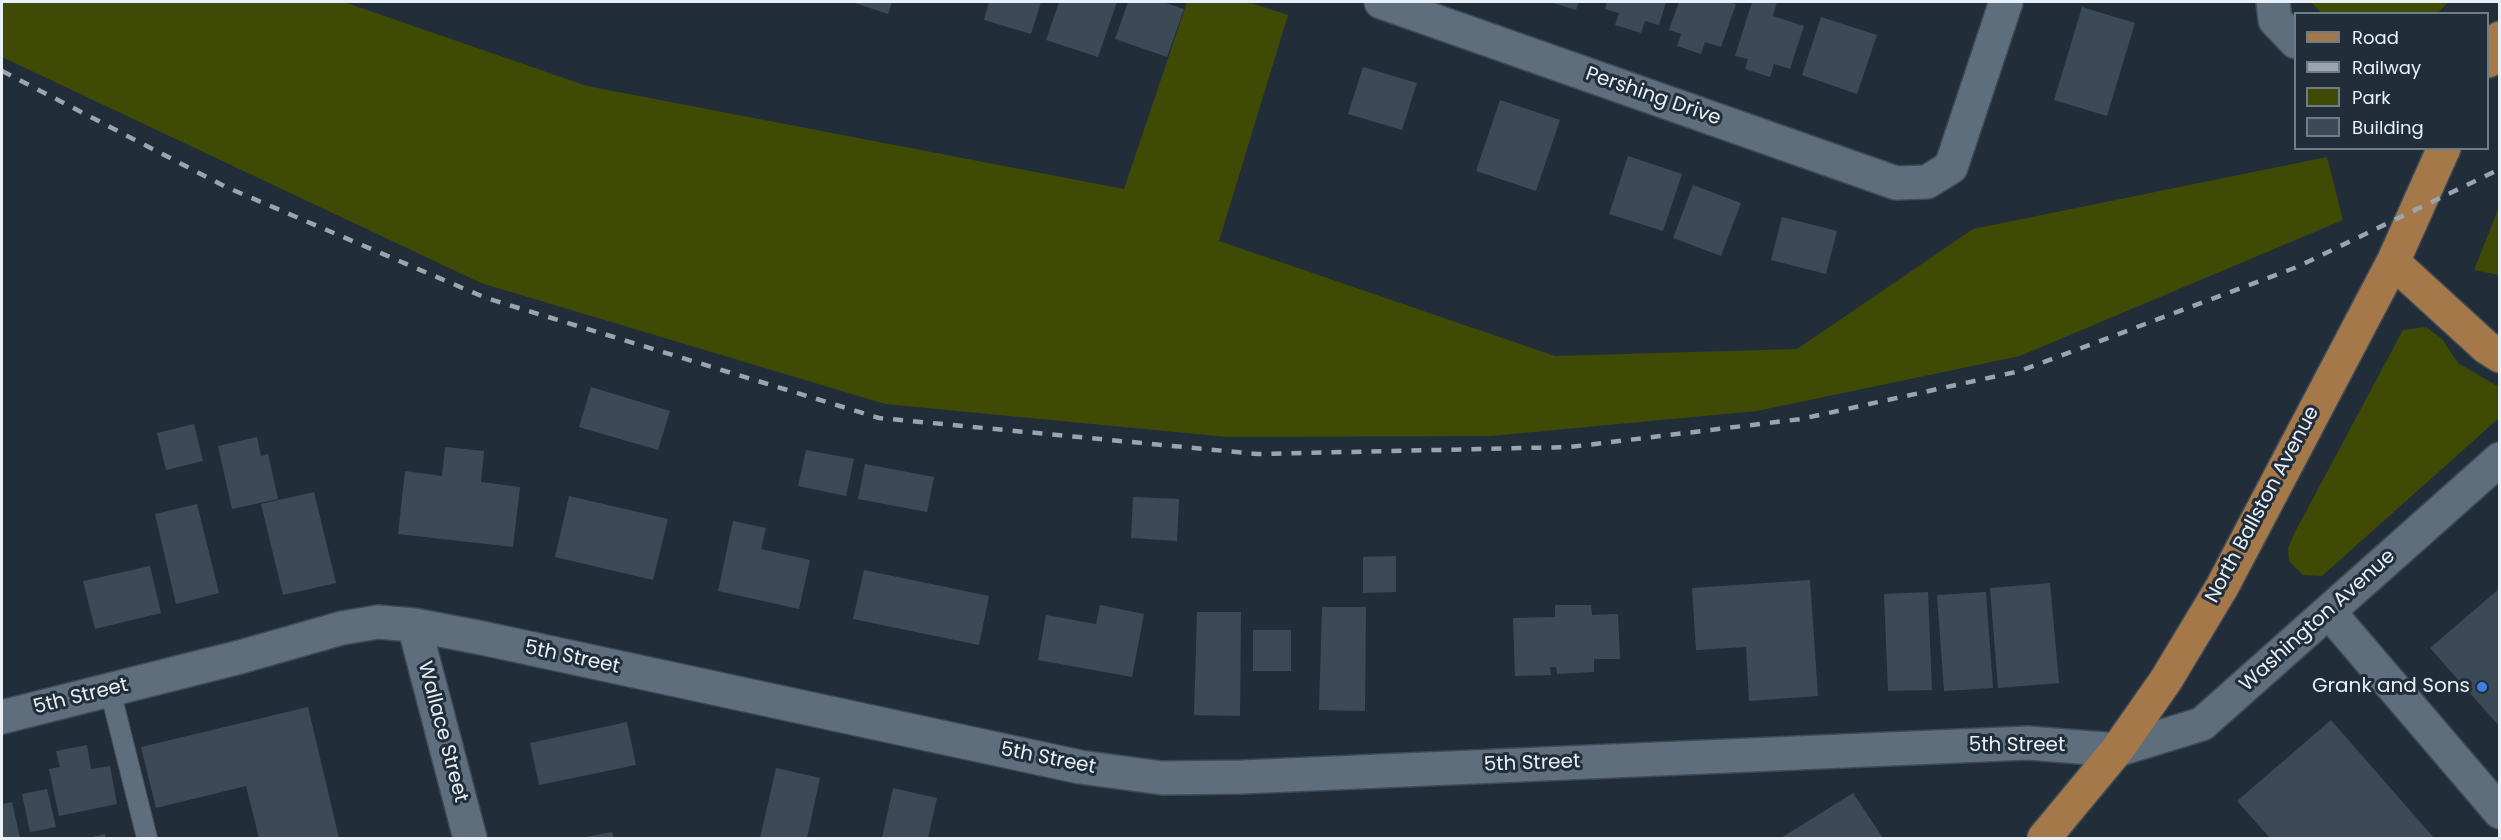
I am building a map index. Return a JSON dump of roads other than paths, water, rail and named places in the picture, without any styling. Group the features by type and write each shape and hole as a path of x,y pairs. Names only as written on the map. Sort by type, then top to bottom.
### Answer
{"main road":[{"path":"2489,57 2499,38"},
{"name":"North Ballston Avenue","path":"2044,838 2117,750 2166,680 2222,587 2393,262 2443,150"},
{"path":"2393,262 2486,347 2499,356"}],"street":[{"name":"Pershing Drive","path":"1380,2 1896,183 1927,182 1951,167 2006,2"},
{"path":"2273,2 2275,20 2294,41"},
{"name":"Washington Avenue","path":"2117,750 2202,724 2499,459"},
{"path":"2329,612 2499,812"},
{"name":"5th Street","path":"2,717 240,657 342,628 378,622 414,625 1080,767 1162,778 2028,743 2117,750"},
{"name":"Wallace Street","path":"414,625 470,838"}],"lane":[{"path":"110,690 147,838"}],"railway":[{"path":"2,71 226,187 486,298 879,418 1257,454 1570,447 1801,419 2020,371 2297,267 2500,169"}],"place":[{"name":"Grank and Sons","path":"2482,687"}]}
